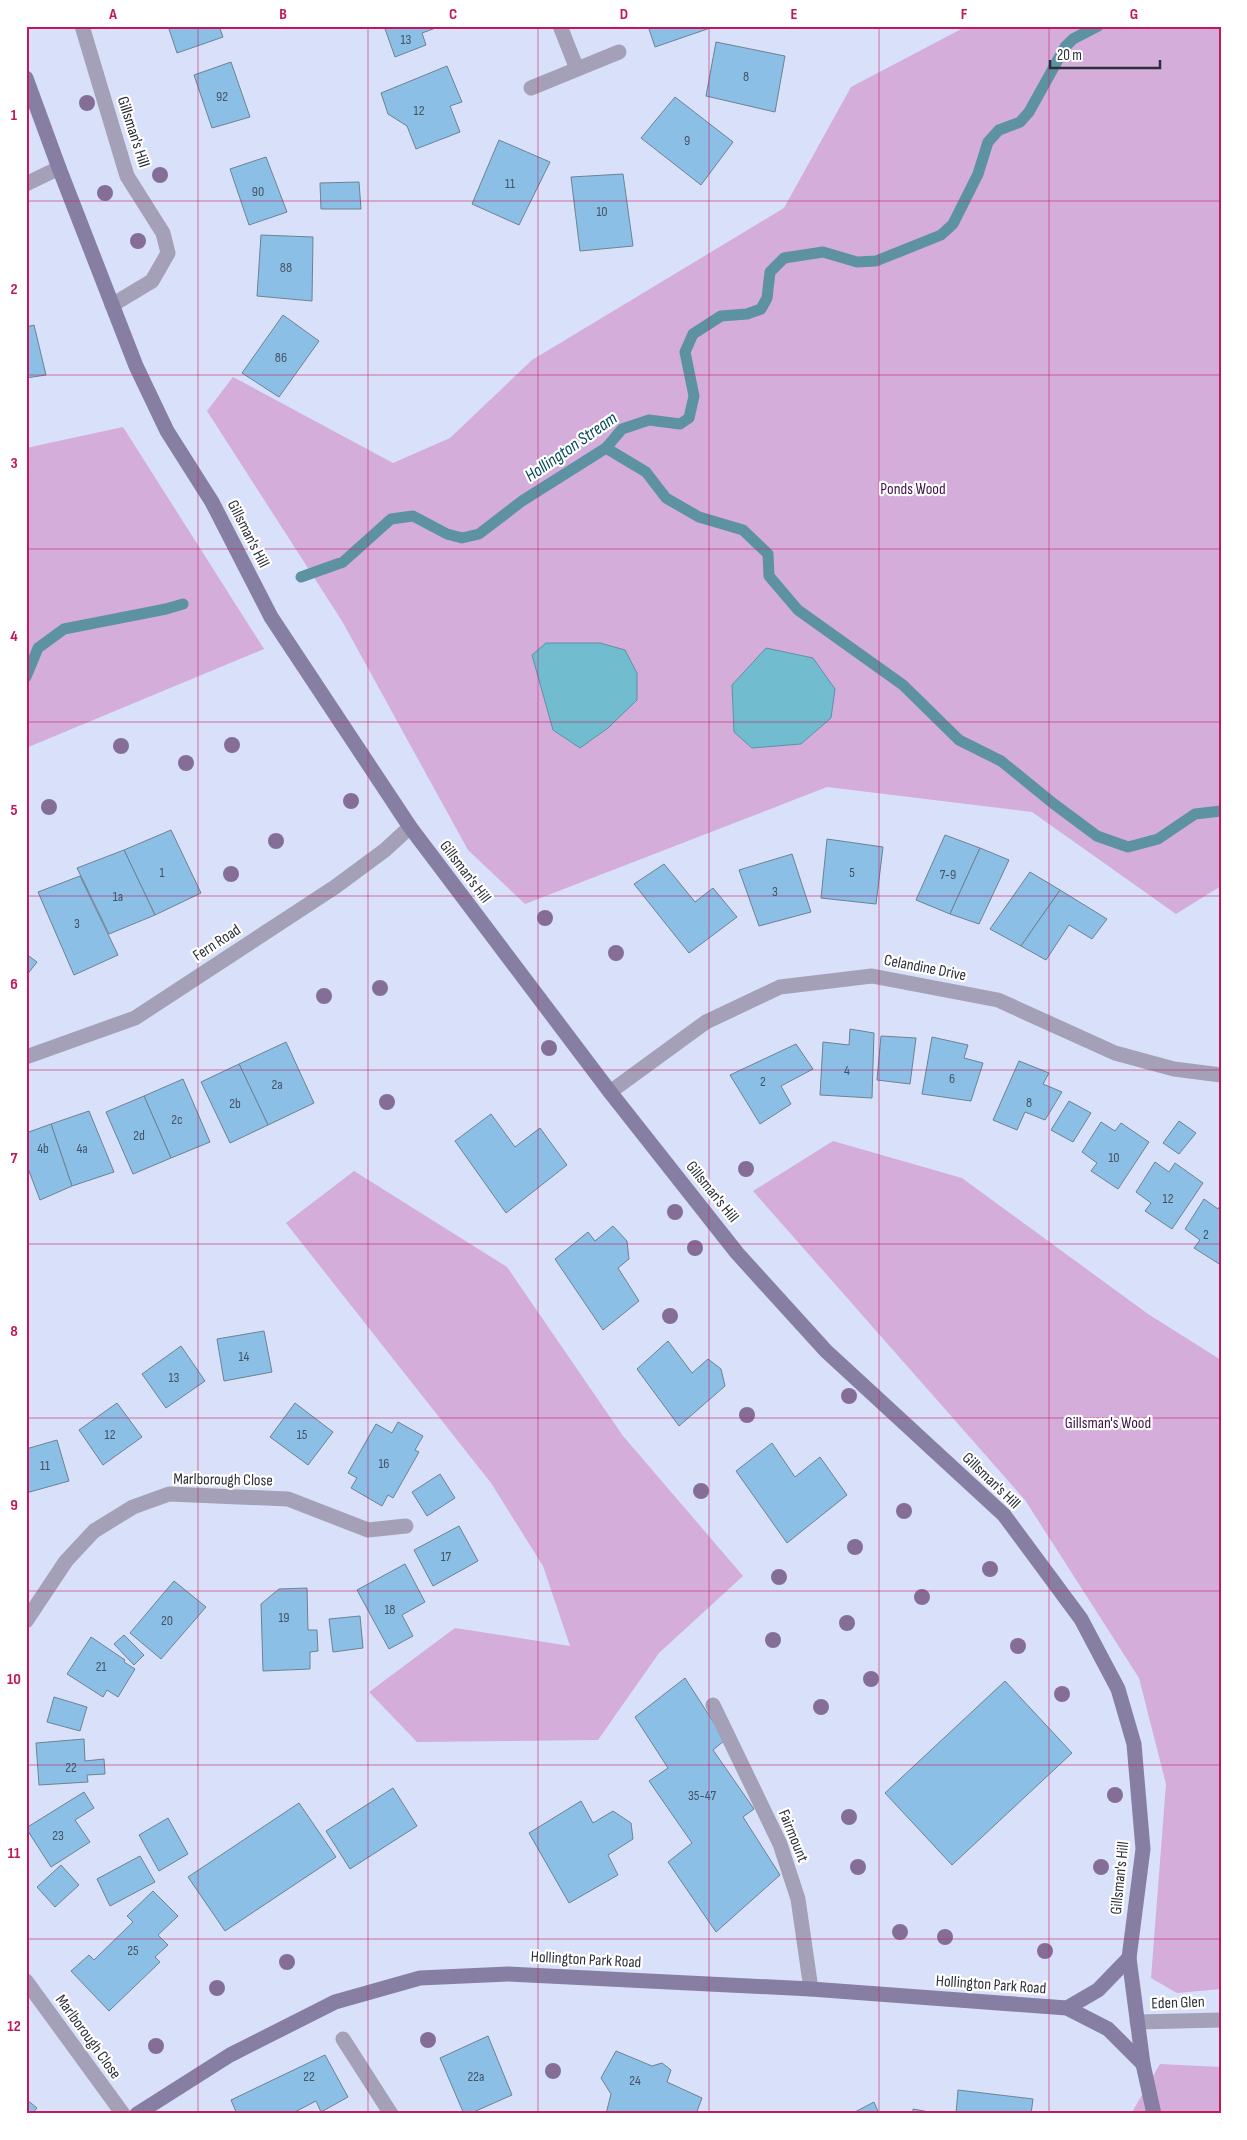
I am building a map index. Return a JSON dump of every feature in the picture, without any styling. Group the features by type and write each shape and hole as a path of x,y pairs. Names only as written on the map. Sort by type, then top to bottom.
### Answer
{"street":[{"name":"Gillsman's Hill","path":"82,26 127,176 163,233 168,253 152,281 112,305"},
{"path":"560,26 577,70"},
{"path":"531,88 619,52"},
{"name":"Gillsman's Hill","path":"26,78 136,366 167,431 212,502 271,617 410,827 610,1092 738,1253 826,1351 1004,1515 1081,1619 1118,1689 1134,1744 1143,1849 1129,1958 1143,2064 1154,2114"},
{"path":"26,184 59,168"},
{"name":"Fern Road","path":"26,1057 135,1018 334,887 384,850 410,827"},
{"name":"Celandine Drive","path":"610,1092 706,1022 780,987 872,976 998,1000 1115,1053 1174,1069 1221,1075"},
{"name":"Marlborough Close","path":"26,1621 66,1561 94,1531 133,1507 169,1494 288,1499 368,1530 406,1526"},
{"name":"Fairmount","path":"713,1705 780,1844 798,1900 811,1989"},
{"name":"Hollington Park Road","path":"1067,2008 1098,1990 1129,1958"},
{"name":"Hollington Park Road","path":"137,2114 230,2055 334,2002 420,1978 508,1974 811,1989 1067,2008 1108,2029 1143,2064"},
{"name":"Marlborough Close","path":"26,1981 123,2114"},
{"name":"Eden Glen","path":"1137,2022 1221,2020"},
{"path":"343,2039 391,2114"}],"green space":[{"name":"Ponds Wood","path":"967,26 1221,26 1221,886 1176,914 1032,812 827,787 525,904 468,850 342,621 207,411 233,377 393,463 450,438 532,360 784,208 851,87"},
{"path":"123,427 264,649 26,748 26,448"},
{"name":"Gillsman's Wood","path":"833,1141 962,1178 1148,1314 1221,1360 1221,1989 1177,1993 1151,1978 1166,1784 1139,1678 1025,1500 753,1191"},
{"path":"354,1171 507,1267 623,1436 743,1576 659,1653 598,1740 417,1742 369,1692 455,1628 570,1646 543,1566 491,1483 286,1223"},
{"path":"1160,2064 1221,2067 1221,2114 1131,2114"}],"water":[{"path":"546,643 600,643 625,650 637,673 637,700 608,728 580,748 553,730 532,655"},
{"path":"766,648 813,658 835,689 831,718 801,744 752,748 734,732 732,685"}],"building":[{"path":"168,26 219,26 223,37 177,53"},
{"path":"384,26 441,26 422,33 426,45 395,57"},
{"path":"648,26 716,26 655,47"},
{"path":"716,42 785,56 775,112 706,96"},
{"path":"231,62 250,117 212,128 194,75"},
{"path":"447,66 462,102 450,106 460,132 416,149 407,126 388,114 381,93"},
{"path":"675,97 733,142 701,185 641,138"},
{"path":"499,140 550,162 519,225 472,204"},
{"path":"266,157 287,212 249,225 230,169"},
{"path":"623,174 633,246 580,251 571,177"},
{"path":"359,182 361,209 321,209 320,183"},
{"path":"261,235 313,237 312,301 257,296"},
{"path":"283,315 319,341 279,397 242,373"},
{"path":"34,325 46,375 26,378 26,327"},
{"path":"171,830 201,893 155,915 124,850"},
{"path":"945,835 980,848 950,914 916,900"},
{"path":"827,839 883,847 876,904 821,898"},
{"path":"980,848 1009,860 979,924 950,914"},
{"path":"124,850 155,915 109,934 77,868"},
{"path":"792,854 811,912 759,926 739,870"},
{"path":"664,864 695,902 713,888 737,917 689,953 634,884"},
{"path":"1030,872 1060,890 1021,946 990,929"},
{"path":"80,876 118,955 74,975 38,892"},
{"path":"1060,890 1107,919 1092,939 1069,925 1046,960 1021,946"},
{"path":"26,954 37,962 26,976"},
{"path":"850,1029 874,1033 872,1098 820,1095 823,1042 849,1045"},
{"path":"881,1036 916,1038 910,1084 877,1080"},
{"path":"932,1037 968,1045 964,1058 983,1063 971,1101 922,1094"},
{"path":"286,1042 314,1103 268,1125 239,1064"},
{"path":"796,1044 813,1069 781,1086 791,1104 760,1124 730,1075"},
{"path":"1019,1061 1049,1073 1043,1084 1062,1092 1045,1120 1025,1112 1017,1130 993,1120"},
{"path":"239,1064 268,1125 230,1143 201,1082"},
{"path":"183,1079 210,1142 171,1158 144,1096"},
{"path":"144,1096 171,1158 133,1174 106,1112"},
{"path":"1069,1101 1091,1113 1073,1142 1051,1130"},
{"path":"89,1111 114,1172 72,1186 51,1124"},
{"path":"491,1114 515,1147 540,1128 567,1165 506,1213 455,1141"},
{"path":"1179,1121 1196,1133 1179,1154 1163,1143"},
{"path":"1101,1122 1115,1131 1121,1123 1149,1142 1118,1189 1091,1171 1097,1163 1082,1152"},
{"path":"51,1124 72,1186 40,1200 26,1163 26,1133"},
{"path":"1155,1162 1169,1172 1175,1163 1203,1183 1172,1229 1145,1211 1151,1203 1136,1192"},
{"path":"1204,1199 1218,1209 1221,1204 1221,1265 1194,1248 1200,1240 1185,1229"},
{"path":"613,1226 627,1241 629,1259 618,1268 639,1301 603,1330 555,1259 588,1232 595,1241"},
{"path":"264,1331 272,1372 224,1381 217,1339"},
{"path":"668,1341 692,1373 708,1359 721,1369 725,1386 679,1426 637,1369"},
{"path":"181,1346 205,1381 166,1408 142,1374"},
{"path":"117,1403 142,1437 103,1465 79,1430"},
{"path":"295,1403 333,1432 308,1465 270,1437"},
{"path":"398,1422 423,1436 415,1450 419,1452 393,1498 388,1495 382,1506 351,1488 357,1478 348,1473 376,1424 392,1433"},
{"path":"57,1440 69,1481 26,1493 26,1449"},
{"path":"772,1443 795,1477 820,1457 847,1495 787,1543 736,1471"},
{"path":"440,1474 455,1498 427,1516 412,1492"},
{"path":"459,1526 478,1561 433,1586 414,1550"},
{"path":"405,1564 425,1602 402,1615 413,1636 389,1649 357,1590"},
{"path":"174,1581 206,1607 161,1659 130,1633"},
{"path":"307,1588 308,1630 317,1630 318,1651 310,1652 310,1669 263,1671 261,1604 279,1589"},
{"path":"360,1616 363,1648 333,1652 329,1619"},
{"path":"124,1635 144,1655 134,1665 114,1644"},
{"path":"91,1637 135,1669 118,1697 107,1690 103,1697 67,1674"},
{"path":"685,1678 725,1740 713,1750 754,1809 743,1817 780,1875 716,1932 668,1862 692,1843 649,1781 668,1768 635,1717"},
{"path":"1005,1681 1072,1753 952,1865 885,1793"},
{"path":"54,1697 87,1707 80,1731 47,1722"},
{"path":"84,1739 85,1761 104,1759 105,1774 87,1775 88,1782 39,1785 36,1743"},
{"path":"393,1788 417,1826 350,1869 326,1831"},
{"path":"84,1792 94,1808 75,1820 90,1842 51,1867 26,1828"},
{"path":"581,1801 593,1823 613,1811 631,1823 633,1839 608,1855 618,1875 569,1903 529,1833"},
{"path":"299,1803 336,1857 225,1931 188,1877"},
{"path":"168,1818 188,1854 159,1871 139,1835"},
{"path":"140,1856 155,1882 110,1906 97,1879"},
{"path":"61,1865 79,1885 55,1907 37,1887"},
{"path":"153,1891 178,1916 158,1935 168,1945 155,1957 160,1962 109,2011 71,1971 89,1955 94,1960 133,1922 127,1916"},
{"path":"488,2036 512,2095 469,2114 464,2114 440,2058"},
{"path":"616,2051 652,2066 662,2063 671,2070 667,2082 702,2098 696,2114 606,2114 611,2094 601,2078"},
{"path":"325,2055 348,2097 321,2112 316,2101 291,2114 237,2114 231,2100"},
{"path":"958,2090 1033,2099 1031,2114 956,2114"},
{"path":"26,2099 37,2108 32,2114 26,2114"},
{"path":"874,2102 879,2114 853,2114 853,2113"},
{"path":"913,2109 940,2114 913,2114"}],"waterway":[{"name":"Hollington Stream","path":"301,577 343,562 391,519 413,516 447,534 462,538 479,534 522,501 606,448 622,429 649,420 680,424 689,418 694,396 685,352 693,334 721,316 747,314 761,309 767,298 770,272 784,258 823,252 857,262 876,261 941,235 953,224 978,174 988,142 999,130 1020,122 1029,112 1065,47 1073,39 1098,26"},
{"path":"606,448 646,472 666,498 699,517 743,530 768,554 769,576 798,610 903,685 959,740 1001,761 1097,836 1128,847 1158,839 1195,814 1221,811"},
{"name":"Hollington Stream","path":"26,677 38,648 64,629 183,604"}]}
